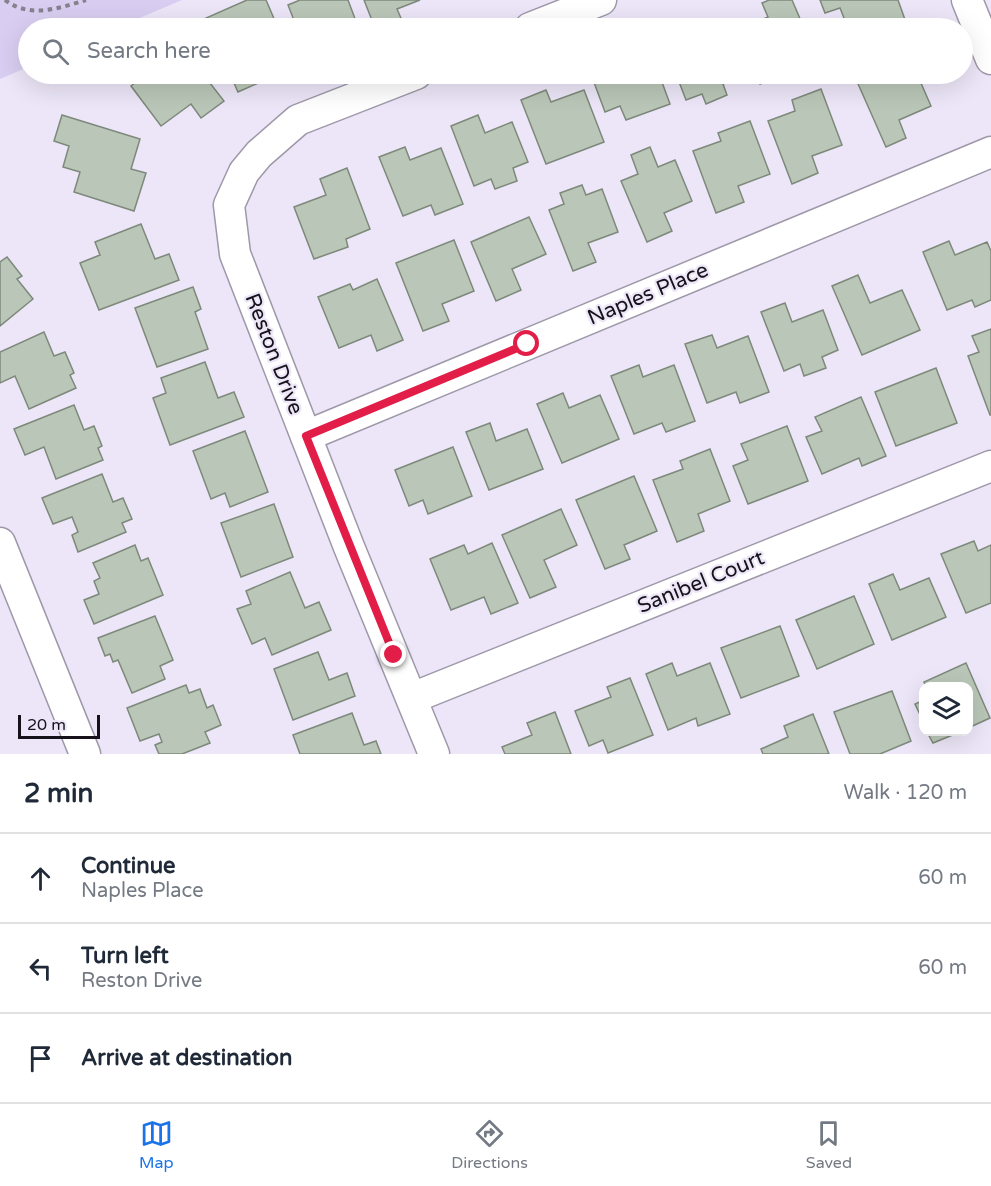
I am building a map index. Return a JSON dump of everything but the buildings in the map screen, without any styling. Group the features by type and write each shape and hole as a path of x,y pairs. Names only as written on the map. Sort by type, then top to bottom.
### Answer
{"street":[{"path":"555,18 601,0"},
{"path":"967,0 991,59"},
{"name":"Reston Drive","path":"390,84 298,120 259,154 244,172 229,205 235,254 434,754"},
{"name":"Naples Place","path":"306,436 991,152"},
{"name":"Sanibel Court","path":"412,698 991,466"},
{"path":"0,543 7,581 85,754"}],"path":[{"path":"5,0 17,8 32,11 66,6 86,0"}],"shaded area":[{"path":"0,0 182,0 140,18 18,18 18,71 0,79"}],"route":[{"path":"394,655 306,436 527,344"}]}
